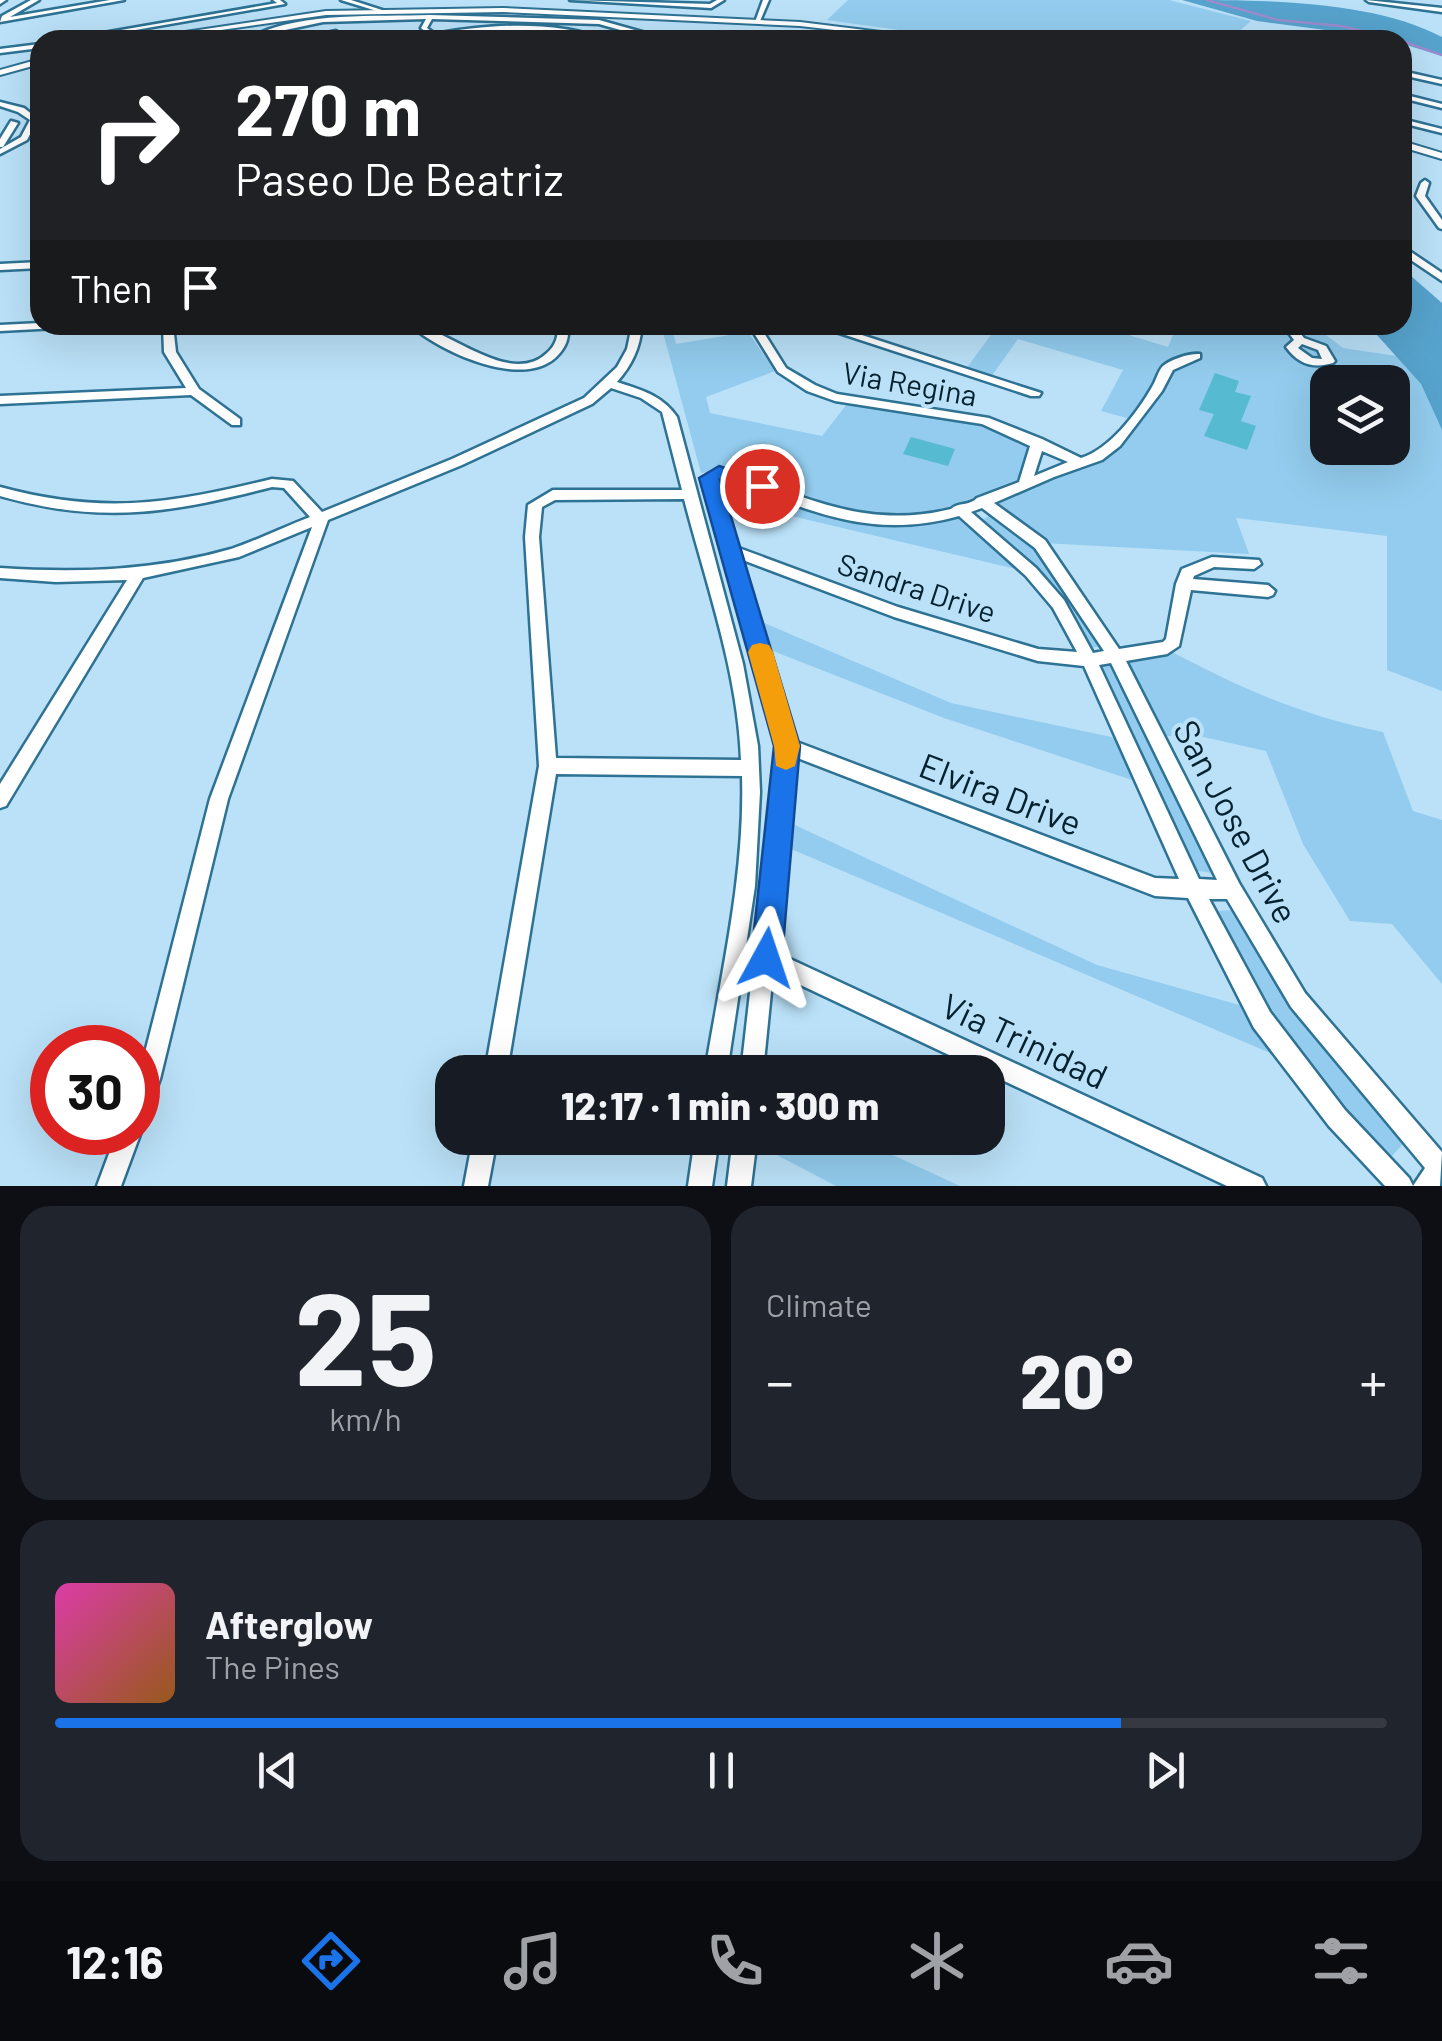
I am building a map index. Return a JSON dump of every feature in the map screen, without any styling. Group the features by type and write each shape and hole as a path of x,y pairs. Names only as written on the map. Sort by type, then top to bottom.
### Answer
{"street":[{"path":"0,20 36,0"},
{"path":"64,30 62,27 81,8 95,0"},
{"path":"0,20 121,0"},
{"path":"201,0 216,14"},
{"path":"116,30 282,4 276,0"},
{"path":"574,0 711,6 721,0"},
{"path":"757,21 766,0"},
{"path":"1370,0 1442,8"},
{"path":"1399,0 1442,8"},
{"path":"326,14 342,2 382,10"},
{"path":"208,30 382,10 504,10 872,30"},
{"path":"136,12 147,24"},
{"path":"427,30 424,28 430,16"},
{"path":"274,30 323,20 430,16 599,22 627,30"},
{"path":"0,51 30,47"},
{"path":"2,71 30,64"},
{"path":"1412,75 1442,82"},
{"path":"1412,98 1442,106"},
{"path":"0,104 30,115"},
{"path":"0,112 14,123 30,120"},
{"path":"0,149 14,123"},
{"path":"1412,123 1441,130"},
{"path":"0,149 24,138 30,129"},
{"path":"1412,147 1442,156"},
{"path":"1424,183 1420,196 1442,226"},
{"path":"1426,204 1442,205"},
{"path":"1412,256 1442,278"},
{"path":"0,267 30,266"},
{"path":"0,328 30,326"},
{"path":"169,335 170,352 194,391 236,422"},
{"path":"432,335 452,347 524,369 539,367 550,359 565,335"},
{"path":"0,573 56,577 138,574 234,552 320,520 558,417 612,384 631,356 635,335"},
{"name":"Via Regina","path":"760,335 782,370 811,388 835,397 985,421 1079,462"},
{"path":"852,335 1035,393"},
{"path":"1296,335 1300,340"},
{"path":"754,1055 787,746 709,478 719,473 848,516 880,521 908,522 960,509 1096,457 1116,444 1156,391 1162,374 1181,360 1196,356"},
{"path":"612,384 665,407 743,702 748,845 718,1055"},
{"path":"0,400 194,391"},
{"path":"1024,483 1038,442"},
{"path":"0,491 86,511 151,509 272,483 288,484 320,520"},
{"path":"499,1055 548,766 532,537 535,505 553,495 687,494"},
{"name":"San Jose Drive","path":"982,500 1040,544 1116,657 1232,890 1298,1000 1435,1175"},
{"name":"San Jose Drive","path":"960,509 1031,572 1059,604 1089,660 1194,889 1262,1020 1337,1118 1400,1186"},
{"path":"160,1034 218,799 320,520"},
{"name":"Sandra Drive","path":"732,551 894,611 984,639 1038,655 1089,660 1168,648 1173,642 1183,584"},
{"path":"1254,564 1212,562 1187,572 1183,584 1268,591"},
{"path":"0,800 138,574"},
{"name":"Elvira Drive","path":"787,746 1155,888 1232,890"},
{"path":"548,766 748,768"},
{"name":"Via Trinidad","path":"766,958 1254,1186"},
{"path":"110,1186 121,1155"},
{"path":"476,1186 482,1155"},
{"path":"700,1186 704,1155"},
{"path":"739,1186 743,1155"}],"shaded area":[{"path":"848,0 1169,0 1251,21 1241,30 899,30 827,20"},
{"path":"1182,0 1316,5 1383,16 1442,37 1442,56 1412,47 1412,30 1326,30 1257,21"},
{"path":"1412,277 1442,303 1442,430 1410,365 1404,365 1377,335 1412,335"},
{"path":"664,335 674,335 676,344 750,335 775,371 706,397 710,413 822,436 847,404 982,425 1029,445 1019,479 965,501 908,516 862,514 719,471 701,473"},
{"path":"991,335 1129,335 1168,347 1173,335 1326,335 1343,348 1396,356 1404,365 1310,365 1310,465 1410,465 1410,372 1421,384 1442,430 1442,691 1387,670 1387,536 1236,518 1249,554 1042,543 997,509 1000,499 1101,458 1120,446 1138,421 1101,411 1123,370 1018,339 991,377 966,369"},
{"path":"716,477 862,523 909,526 963,518 1020,570 720,499 715,489"},
{"path":"991,514 1035,547 1102,646 1090,648 1045,577 982,521"},
{"path":"762,622 951,703 1116,738 1138,782 944,718 773,651"},
{"path":"1165,648 1271,699 1383,732 1413,811 1442,820 1442,984 1392,924 1350,921 1303,844 1266,751 1199,736 1162,736 1126,666 1136,657"},
{"path":"1099,665 1112,665 1218,874 1192,870"},
{"path":"784,820 1097,965 1250,1008 1289,1061 784,846"},
{"path":"1235,910 1292,1005 1404,1143 1389,1159 1271,1019 1214,911"},
{"path":"777,1155 893,1155 960,1186 836,1186"}],"building":[{"path":"1215,373 1239,381 1235,392 1251,396 1241,421 1256,426 1247,450 1204,436 1214,414 1199,410"},
{"path":"911,437 955,449 948,466 903,454"}],"waterway":[{"path":"1207,0 1278,20 1358,30"},
{"path":"1412,44 1442,55"}],"slow traffic":[{"path":"760,652 787,746 786,758"}],"route":[{"path":"762,486 719,473 709,478 787,746 766,958"}]}
